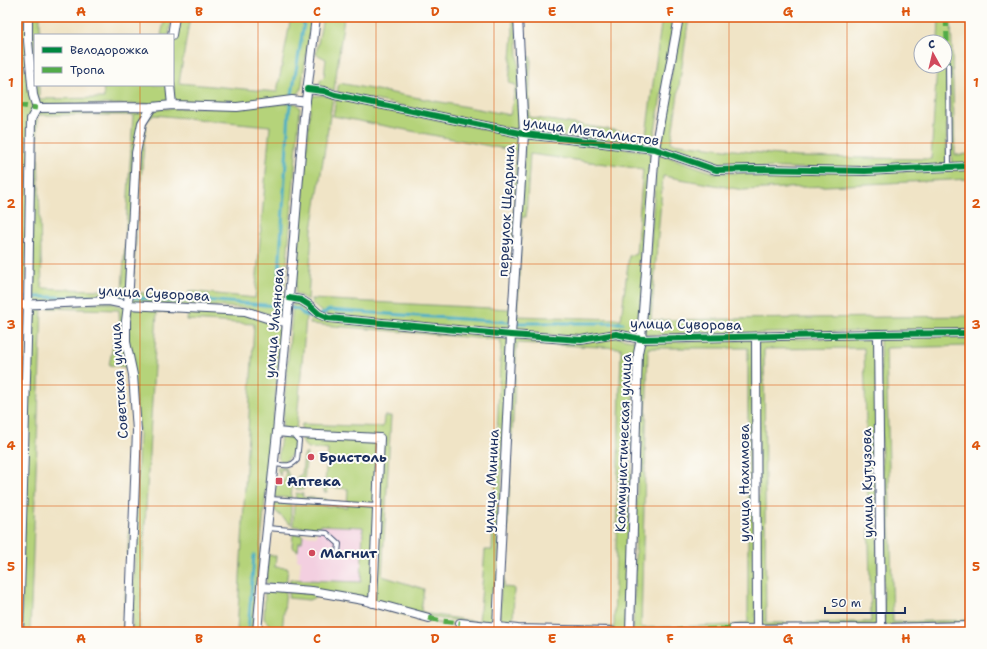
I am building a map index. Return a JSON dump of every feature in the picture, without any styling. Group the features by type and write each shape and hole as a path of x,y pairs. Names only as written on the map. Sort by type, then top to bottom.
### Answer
{"street":[{"path":"19,632 28,305 31,119 37,108 33,95 28,41 28,17"},
{"path":"172,34 175,17"},
{"name":"улица Ульянова","path":"258,632 307,89 316,17"},
{"name":"переулок Щедрина","path":"512,335 524,134 518,17"},
{"name":"Коммунистическая улица","path":"630,632 638,353 641,339 655,149 678,17"},
{"path":"170,86 172,104"},
{"name":"улица Металлистов","path":"307,89 324,91 335,95 524,134 655,149 716,170 752,169 865,171 970,166"},
{"path":"37,108 152,107 172,104 237,107 292,100 306,102"},
{"name":"Советская улица","path":"129,632 137,431 133,376 126,342 126,321 136,153 142,122 152,107"},
{"name":"улица Суворова","path":"289,298 301,300 319,314 328,318 581,340 616,334 641,339 970,333"},
{"name":"улица Суворова","path":"17,305 109,301 128,305 245,311 273,320 287,322"},
{"name":"улица Кутузова","path":"878,334 881,630"},
{"name":"улица Минина","path":"497,627 512,335"},
{"name":"улица Нахимова","path":"756,337 757,628"},
{"path":"277,432 380,438 373,603"},
{"path":"261,587 312,591 363,600 429,618"},
{"path":"460,623 518,629 613,632"},
{"path":"733,629 881,630 970,626"}],"lane":[{"path":"948,74 949,168"},
{"path":"274,464 291,465 297,460 299,440 292,433"},
{"path":"270,499 377,506"},
{"path":"267,528 327,533 339,544 338,553"}],"shaded area":[{"path":"318,525 364,527 361,583 299,580 301,560 297,560 299,542 302,542 303,535 317,536"}],"green space":[{"path":"17,17 26,17 33,104 25,302 17,302 17,267 20,216 17,148"},
{"path":"31,17 40,17 40,34 34,34 34,76"},
{"path":"165,17 172,17 169,34 161,34"},
{"path":"177,17 190,17 179,83 277,92 291,17 312,17 301,90 297,95 274,100 237,104 174,102 174,35"},
{"path":"323,17 344,17 334,91 320,86 320,81 324,77 326,59 316,54"},
{"path":"512,17 516,17 522,131 337,92 339,83 510,115 516,85 509,83 513,33"},
{"path":"662,17 675,17 653,142 648,146 525,132 524,56 531,57 529,117 646,135"},
{"path":"681,17 689,17 671,143 797,157 931,159 936,74 946,74 947,165 865,169 716,167 661,149 660,142"},
{"path":"939,17 951,17 951,34 938,34"},
{"path":"949,74 953,74 955,155 970,154 970,163 952,164"},
{"path":"35,86 39,86 39,99 104,98 103,86 167,86 169,101 152,104 40,105 35,95"},
{"path":"322,95 333,97 312,230 308,300 295,293 311,96"},
{"path":"336,99 522,137 509,332 329,316 313,304 311,299 510,309 516,151 333,116"},
{"path":"297,104 300,108 283,311 276,316 247,308 131,303 131,292 188,297 189,291 255,298 270,126 154,115 146,121 133,275 139,152 144,123 152,111 158,109"},
{"path":"147,109 140,122 127,302 31,302 33,118 38,110","holes":["37,115 133,115 122,291 42,288"]},
{"path":"525,137 646,151 651,155 640,335 582,337 516,332 514,330","holes":["530,154 643,169 636,254 629,256 621,319 517,316 522,217 526,217"]},
{"path":"660,154 715,173 970,170 970,179 743,190 663,176 651,320 970,316 970,330 644,335 657,155"},
{"path":"293,302 300,303 307,307 296,431 282,428"},
{"path":"109,303 126,307 130,375 125,367 109,365 115,336 120,332 119,310 42,308 30,632 21,632 30,311 33,307"},
{"path":"17,308 22,309 26,314 17,608"},
{"path":"131,308 245,313 272,324 282,331 252,632 237,632 254,324 187,320 188,314 157,312 139,632 132,632 139,432 128,341"},
{"path":"311,309 317,315 508,337 495,625 441,619 289,587 290,579 361,582 363,527 319,525 318,529 293,526 294,504 347,507 348,489 328,487 327,492 324,492 328,450 308,448 305,446 301,439 303,436 301,432 302,424 383,427 384,416 391,416 382,576 424,589 421,611 429,614 479,622 485,550 492,550 501,340 310,324"},
{"path":"970,336 970,346 886,348 893,622 970,620 970,623 884,625 880,337"},
{"path":"616,337 638,341 634,353 627,632 621,632 611,628 519,627 499,625 514,338 582,342","holes":["517,343 621,348 614,627 513,626 514,588 504,587"]},
{"path":"876,337 878,626 759,626 758,340","holes":["864,348 871,622 766,623 764,349"]},
{"path":"754,340 756,626 878,632 633,632 641,353 643,342","holes":["648,348 748,348 748,622 733,625 641,628"]},
{"path":"130,375 131,376 132,401"},
{"path":"281,436 292,437 297,442 296,449 286,461 281,461 278,458"},
{"path":"307,453 303,490 296,489 297,477 302,474 304,455"},
{"path":"133,467 127,632 123,632"},
{"path":"277,468 286,468 289,477 293,478 291,498 274,497 275,488 279,481 284,481 286,470 281,469 280,476"},
{"path":"296,493 303,494 302,497 326,499 326,502 295,499"},
{"path":"274,502 291,504 291,525 273,509"},
{"path":"293,534 303,535 302,542 299,542 298,551 292,547"},
{"path":"268,555 276,556 275,567 288,568 286,586 266,584"},
{"path":"265,590 286,590 282,632 269,632 269,624 264,619"},
{"path":"289,591 363,601 440,623 467,626 577,632 504,632 443,625 362,604 316,597 309,600 288,598"}],"waterway":[{"path":"277,306 289,112 305,17"},
{"path":"17,297 102,297"},
{"path":"107,297 131,297 171,301 204,300 277,306 298,309 303,314 315,318 329,310 521,323 623,323"},
{"path":"248,632 254,555"}],"marked path":[{"path":"946,17 947,34"},
{"path":"17,105 37,108"},
{"path":"429,618 460,623"},
{"path":"630,631 733,629"}],"cycle path":[{"path":"307,89 324,91 335,95 524,134 655,149 716,170 752,169 865,171 970,166"},
{"path":"289,298 301,300 319,314 328,318 581,340 616,334 641,339 970,333"}],"place":[{"name":"Бристоль","path":"311,457"},
{"name":"Аптека","path":"279,481"},
{"name":"Магнит","path":"312,553"}]}
